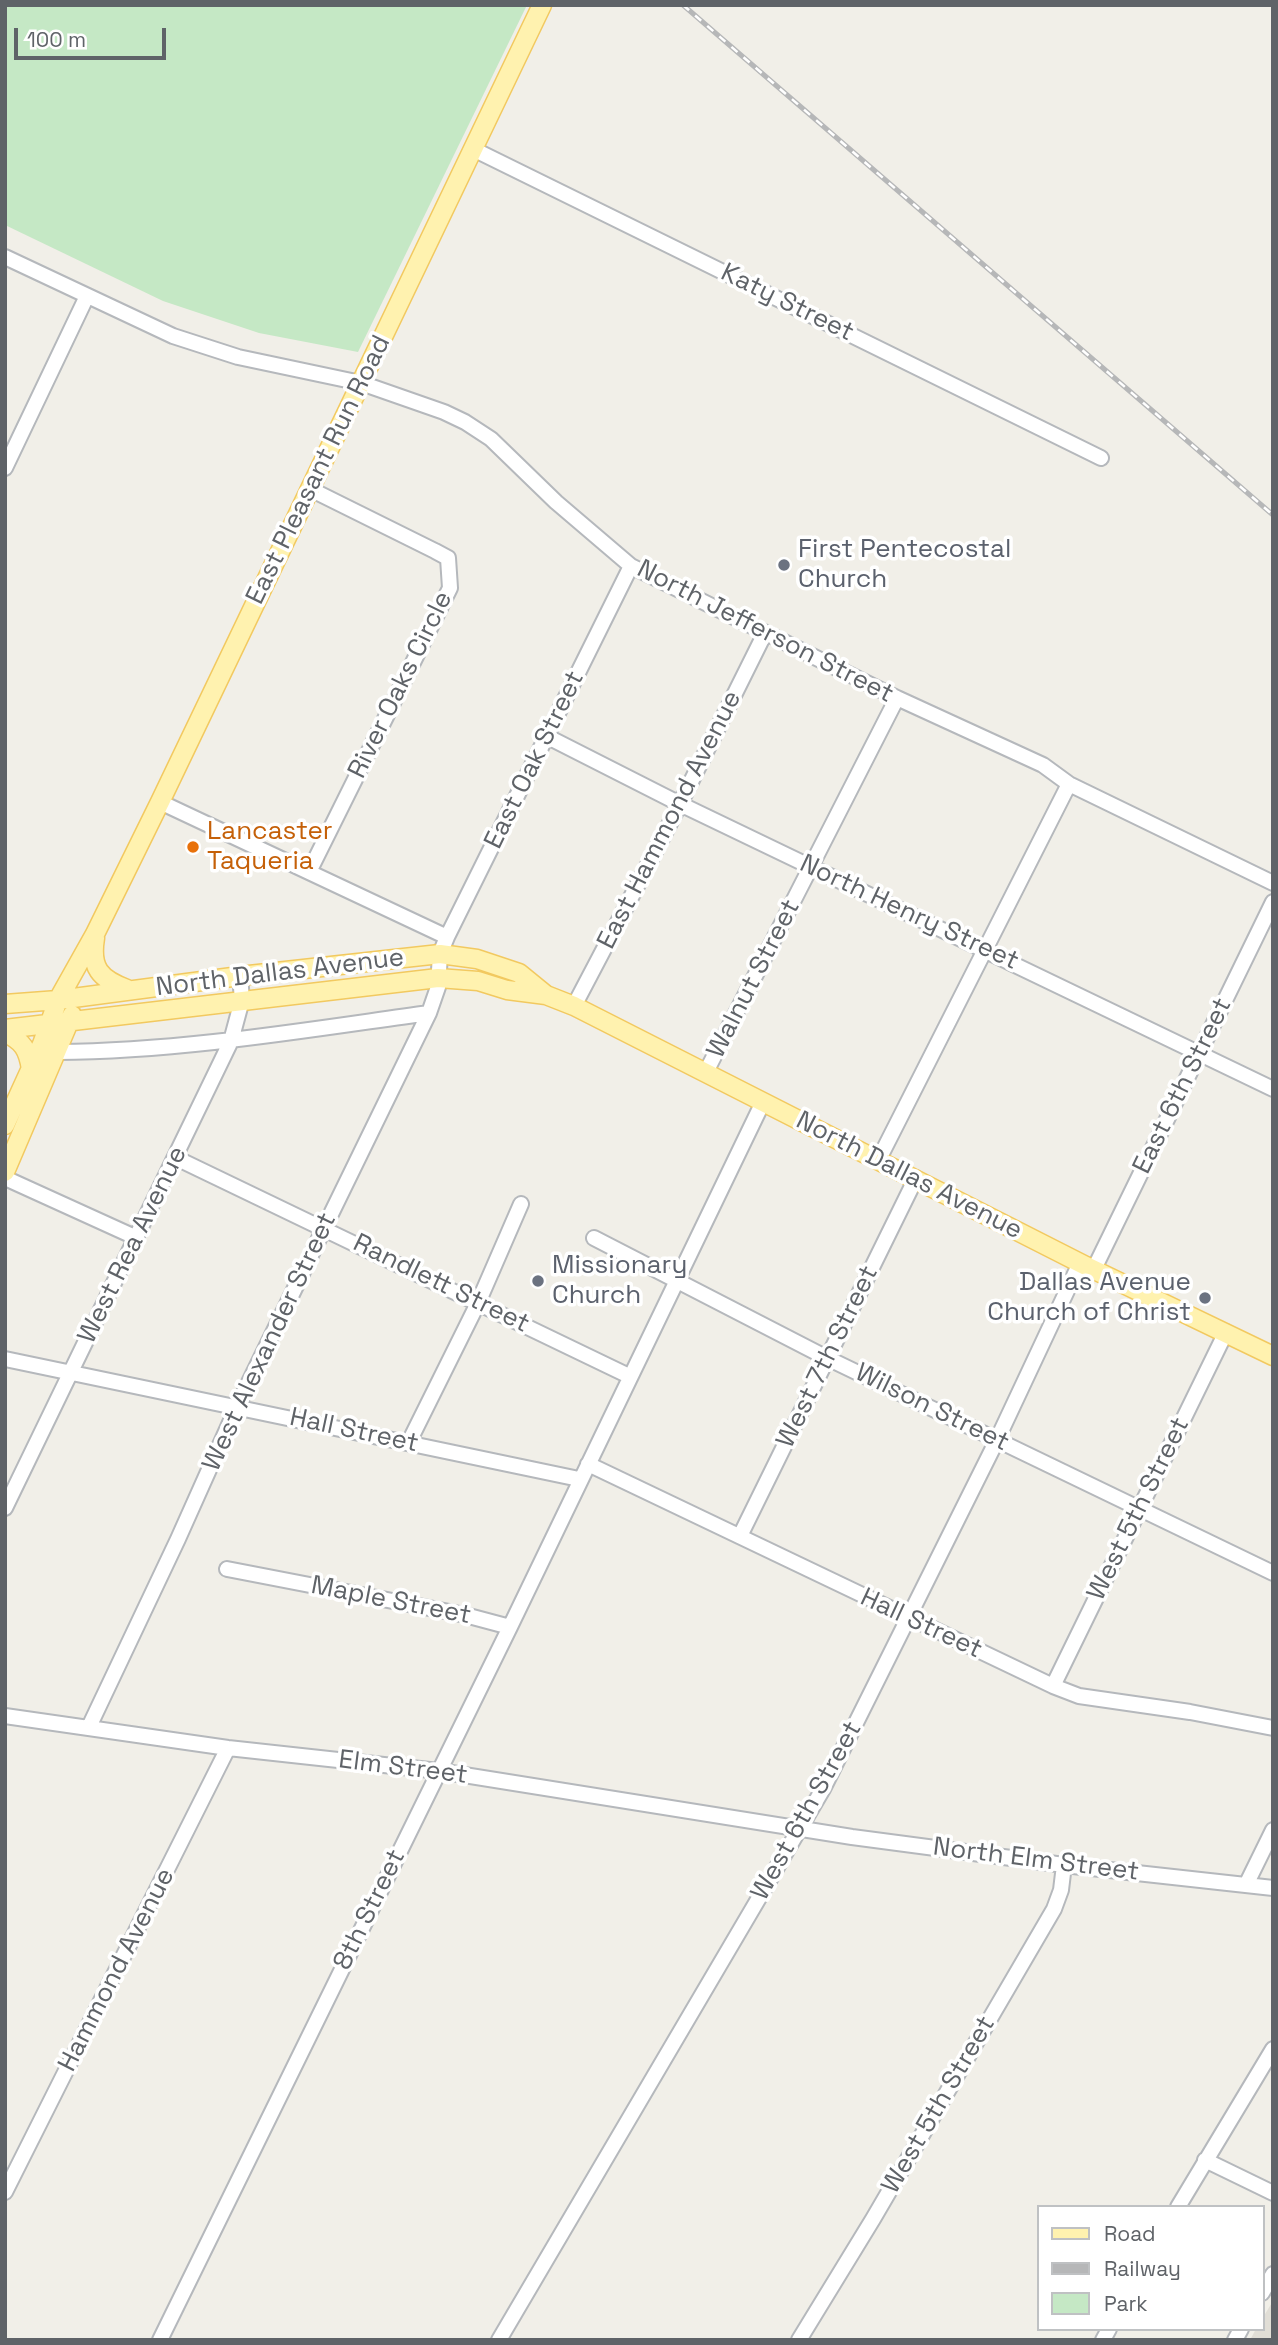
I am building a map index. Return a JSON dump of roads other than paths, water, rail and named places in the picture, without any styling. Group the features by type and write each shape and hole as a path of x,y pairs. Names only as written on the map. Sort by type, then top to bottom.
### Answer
{"main road":[{"name":"East Pleasant Run Road","path":"95,934 542,5"},
{"path":"95,934 93,945 96,968 104,979 130,990"},
{"path":"5,1172 69,1022 95,934"},
{"path":"5,1125 58,1000 95,934"},
{"name":"North Dallas Avenue","path":"5,1004 58,1000 240,976 443,946 519,973 546,995"},
{"name":"North Dallas Avenue","path":"5,1031 438,978 478,982 507,990 546,995 574,1006 1087,1266 1273,1356"},
{"path":"5,1031 25,1046 30,1069"}],"street":[{"name":"Katy Street","path":"474,149 1101,458"},
{"name":"North Jefferson Street","path":"5,257 147,325 213,349 238,357 361,383 465,422 491,439 556,502 631,566 897,698 1043,765 1069,784 1273,883"},
{"path":"5,468 88,296"},
{"name":"River Oaks Circle","path":"309,872 450,588 451,571 448,558 310,489"},
{"name":"East Oak Street","path":"443,946 631,566"},
{"name":"East Hammond Avenue","path":"574,1006 680,804 765,633"},
{"name":"Walnut Street","path":"705,1072 897,698"},
{"name":"North Henry Street","path":"547,736 680,804 1273,1089"},
{"path":"879,1159 1069,784"},
{"path":"160,802 309,872 443,946"},
{"name":"East 6th Street","path":"1087,1266 1200,1052 1273,902"},
{"name":"West Alexander Street","path":"89,1727 237,1407 429,1013 443,946"},
{"name":"West Rea Avenue","path":"5,1508 231,1041 242,1000 240,976"},
{"path":"57,1052 91,1052 231,1041 429,1013"},
{"path":"588,1464 763,1102"},
{"name":"Randlett Street","path":"176,1158 629,1376"},
{"path":"5,1178 137,1238"},
{"name":"West 7th Street","path":"740,1536 916,1178"},
{"path":"409,1443 478,1303 521,1204"},
{"name":"Wilson Street","path":"594,1238 827,1357 1273,1573"},
{"name":"West 6th Street","path":"499,2340 823,1789 1087,1266"},
{"name":"West 5th Street","path":"1054,1686 1226,1332"},
{"name":"Hall Street","path":"5,1359 579,1479"},
{"name":"Hall Street","path":"588,1464 908,1619 1079,1696 1190,1712 1273,1728"},
{"name":"8th Street","path":"160,2340 588,1464"},
{"name":"Maple Street","path":"227,1569 465,1615 510,1627"},
{"name":"Elm Street","path":"5,1716 228,1748 439,1771 800,1829"},
{"name":"Hammond Avenue","path":"5,2192 228,1748"},
{"name":"North Elm Street","path":"800,1829 1064,1865 1273,1888"},
{"path":"1246,1885 1273,1830"},
{"name":"West 5th Street","path":"799,2340 1054,1909 1061,1890 1064,1865"},
{"path":"1179,2205 1273,2049"},
{"path":"1205,2160 1273,2193"},
{"path":"1264,2290 1273,2274"}],"railway":[{"path":"683,5 1273,515"}],"place":[{"name":"First Pentecostal Church","path":"784,565"},
{"name":"Lancaster Taqueria","path":"193,847"},
{"name":"Missionary Church","path":"538,1281"},
{"name":"Dallas Avenue Church of Christ","path":"1205,1298"}]}
